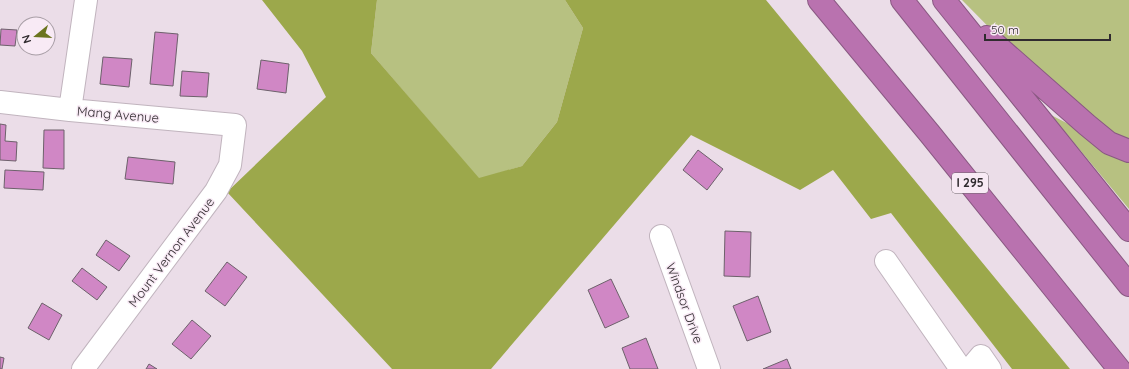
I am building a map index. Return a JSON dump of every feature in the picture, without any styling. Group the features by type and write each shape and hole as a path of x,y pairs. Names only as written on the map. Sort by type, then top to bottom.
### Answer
{"highway":[{"name":"I 295","path":"819,0 930,134 1119,369"},
{"path":"902,0 1129,285"},
{"path":"944,0 1109,143 1129,151"},
{"path":"944,0 1129,230"}],"street":[{"path":"70,110 86,0"},
{"name":"Mang Avenue","path":"0,102 235,125"},
{"name":"Mount Vernon Avenue","path":"83,369 216,191 230,165 235,125"},
{"name":"Windsor Drive","path":"661,236 709,369"},
{"path":"886,260 961,369"},
{"path":"970,369 981,356 990,369"}],"green space":[{"path":"262,0 377,0 371,53 479,178 522,166 557,122 583,28 565,0 766,0 1070,369 1012,369 891,213 871,219 833,170 800,190 691,135 491,369 392,369 227,192 326,97 302,51"},
{"path":"377,0 565,0 583,28 557,122 522,166 479,179 371,53"},
{"path":"962,0 1129,0 1129,139 1111,133 1028,67"},
{"path":"1051,115 1129,155 1129,209"}],"building":[{"path":"1,29 16,30 15,46 0,45"},
{"path":"155,32 178,34 173,86 150,84"},
{"path":"103,57 132,59 129,87 100,84"},
{"path":"261,60 289,64 286,93 257,89"},
{"path":"182,71 209,73 207,97 180,96"},
{"path":"0,124 6,125 5,141 17,142 16,161 0,160"},
{"path":"44,130 64,130 64,169 43,168"},
{"path":"698,150 723,169 707,190 683,170"},
{"path":"128,157 175,162 173,184 125,179"},
{"path":"5,170 44,172 43,190 4,188"},
{"path":"725,231 751,232 750,277 724,276"},
{"path":"106,240 130,256 119,271 96,255"},
{"path":"227,262 247,277 225,306 205,291"},
{"path":"82,268 107,287 97,300 72,281"},
{"path":"611,279 629,317 605,328 588,290"},
{"path":"758,296 771,332 747,341 733,306"},
{"path":"42,303 62,315 49,340 28,328"},
{"path":"192,320 211,336 191,359 172,344"},
{"path":"646,338 658,369 630,369 622,348"},
{"path":"0,357 4,358 2,369 0,369"},
{"path":"787,359 791,369 763,369"},
{"path":"149,364 157,369 146,369"}]}
